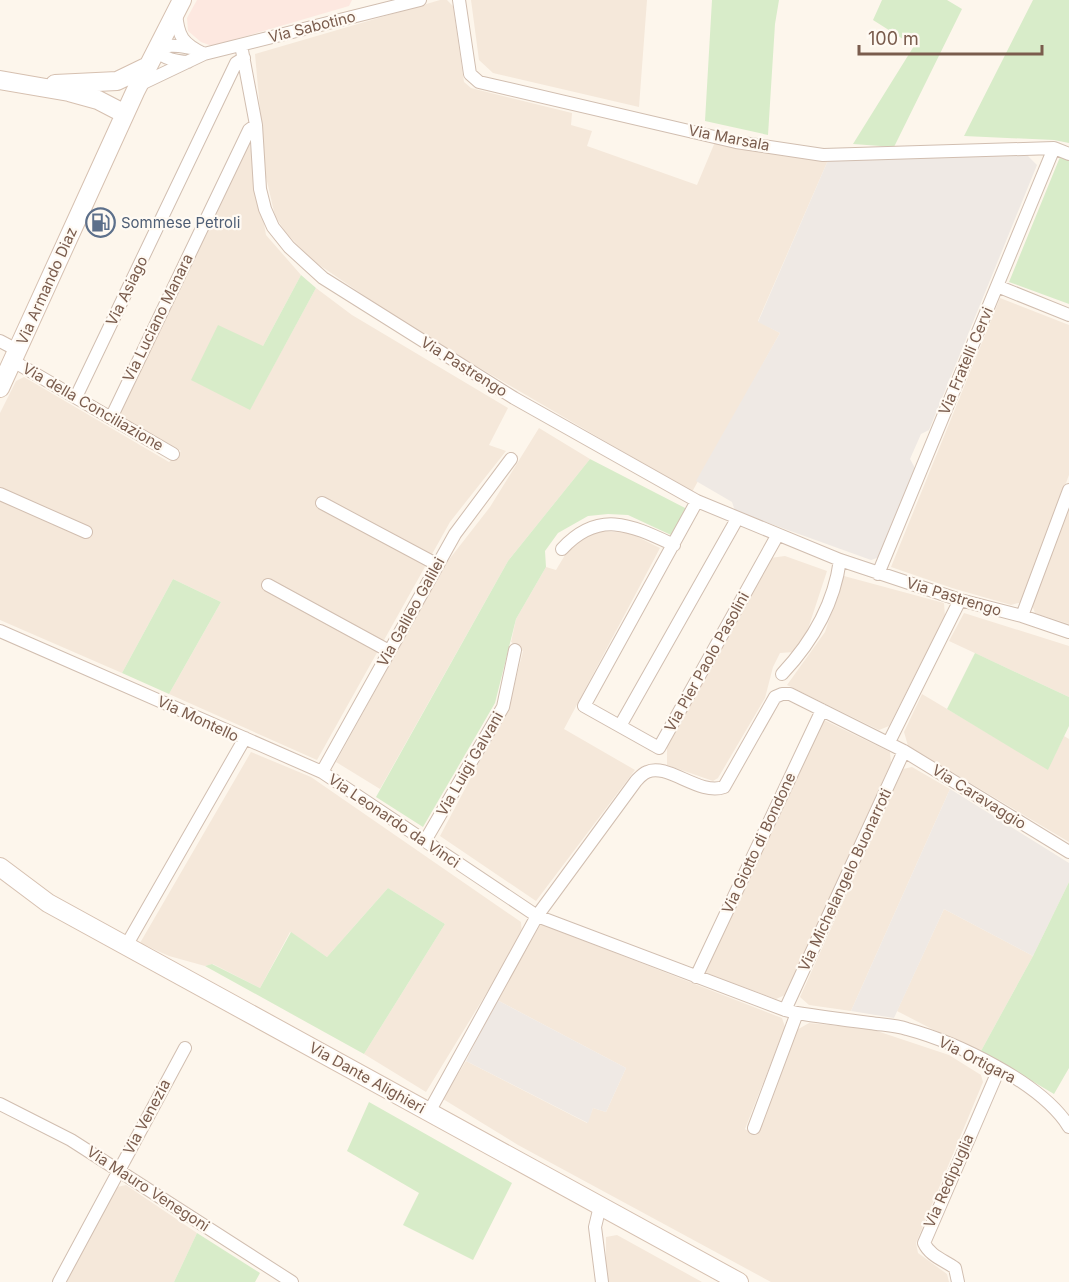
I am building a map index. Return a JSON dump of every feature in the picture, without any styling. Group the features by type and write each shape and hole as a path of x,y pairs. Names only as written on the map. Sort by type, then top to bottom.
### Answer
{"street":[{"name":"Via Sabotino","path":"152,58 163,46 174,45 199,51 242,45 420,0"},
{"name":"Via Marsala","path":"459,0 470,74 479,82 736,142 823,155 1054,148 1069,154"},
{"path":"179,6 177,30 183,40 199,51"},
{"name":"Via Armando Diaz","path":"0,388 138,85 179,6"},
{"name":"Via Pastrengo","path":"242,45 256,125 260,189 265,209 273,227 304,262 323,278 514,398 697,501 777,536 840,560 960,600 1022,616 1069,632"},
{"name":"Via Sabotino","path":"138,85 188,62 199,51"},
{"path":"35,86 77,81 117,81 152,58 188,62"},
{"name":"Via Asiago","path":"76,398 236,63 244,58"},
{"path":"0,80 69,92 98,100 125,114"},
{"path":"104,82 118,90 123,100 125,114"},
{"name":"Via Luciano Manara","path":"111,418 249,130 256,125"},
{"name":"Via Fratelli Cervi","path":"878,573 1054,148"},
{"path":"997,286 1069,315"},
{"name":"Via della Conciliazione","path":"0,341 16,356 76,398 173,454"},
{"name":"Via Galileo Galilei","path":"322,772 455,534 511,459"},
{"path":"1022,616 1069,490"},
{"path":"0,494 86,532"},
{"name":"Via Pier Paolo Pasolini","path":"697,501 584,706 659,748 777,536"},
{"path":"322,502 438,565"},
{"path":"620,726 737,519"},
{"path":"562,549 575,536 592,526 611,524 632,526 674,545"},
{"path":"782,674 810,642 820,624 840,560"},
{"path":"268,585 389,651"},
{"path":"889,742 960,600"},
{"name":"Via Montello","path":"0,630 245,738 126,946"},
{"name":"Via Luigi Galvani","path":"425,841 503,707 515,650"},
{"name":"Via Caravaggio","path":"537,916 643,774 658,770 716,790 724,787 775,698 782,694 790,694 889,742 1069,852"},
{"name":"Via Giotto di Bondone","path":"696,977 822,710"},
{"name":"Via Leonardo da Vinci","path":"245,738 322,772 537,916"},
{"name":"Via Michelangelo Buonarroti","path":"791,1012 904,751"},
{"name":"Via Dante Alighieri","path":"0,867 48,903 739,1282"},
{"path":"429,1112 537,916"},
{"name":"Via Ortigara","path":"537,916 791,1012 905,1028 955,1045 1028,1085 1062,1116 1069,1127"},
{"path":"754,1128 791,1012"},
{"name":"Via Venezia","path":"59,1282 185,1048"},
{"name":"Via Redipuglia","path":"958,1282 956,1268 932,1254 924,1243 999,1069"},
{"name":"Via Mauro Venegoni","path":"0,1104 71,1140 292,1282"},
{"path":"600,1206 595,1227 602,1282"}],"shaded area":[{"path":"197,0 352,0 349,6 212,46 201,42 188,31 187,18"},
{"path":"440,0 447,0 453,6 464,82 471,88 572,113 571,125 592,131 587,146 697,185 715,142 829,158 758,321 780,333 692,492 413,329 312,260 286,233 275,216 266,177 255,54"},
{"path":"471,0 647,0 639,107 493,73 479,60"},
{"path":"249,140 266,235 301,275 263,346 250,409 316,288 352,315 508,408 489,445 506,451 450,522 317,760 169,694 221,602 173,579 122,673 0,620 0,413 16,381 24,377 169,462 181,451 118,416"},
{"path":"1028,156 1037,165 929,430 921,434 910,459 916,470 880,557 871,560 735,511 732,502 696,481 780,333 758,322 829,158"},
{"path":"1000,298 1069,325 1069,475 1022,602 1011,605 891,567"},
{"path":"539,428 590,459 508,561 380,789 336,762 444,566 490,507"},
{"path":"1069,507 1069,624 1035,613 1032,605"},
{"path":"599,531 630,533 660,548 564,729 635,770 536,901 440,836 509,706 523,651 511,642 516,619 546,567 556,570 568,550 581,539"},
{"path":"785,556 827,571 808,629 794,652 780,653 773,667 765,698 718,778 713,781 667,765 667,743 770,558"},
{"path":"844,576 944,603 945,616 889,726 879,730 787,685 825,632"},
{"path":"964,613 1069,646 1069,697 949,641"},
{"path":"922,694 1048,769 1064,736 1069,739 1069,842 908,746 904,732"},
{"path":"822,719 890,752 891,763 785,995 776,999 702,972"},
{"path":"251,752 311,777 521,922 522,935 426,1092 364,1054 445,924 388,888 327,957 290,932 260,988 213,964 205,966 169,956 140,943"},
{"path":"912,767 950,789 851,1011 809,1005 800,997 903,769"},
{"path":"950,789 1069,863 1069,882 1033,956 944,909 894,1018 851,1011"},
{"path":"944,909 1033,956 981,1051 957,1042 897,1011"},
{"path":"541,924 782,1018 785,1027 745,1129 755,1135 795,1031 809,1023 871,1029 949,1055 981,1075 983,1082 916,1243 918,1253 947,1274 949,1282 771,1282 518,1145 443,1099 466,1061 587,1123 593,1108 606,1112 626,1068 497,1000"},
{"path":"497,1000 626,1068 606,1112 593,1108 588,1123 466,1061"},
{"path":"126,1185 197,1233 174,1282 65,1282 113,1188"},
{"path":"617,1235 702,1282 606,1282 606,1237"}],"green space":[{"path":"712,0 779,0 775,24 768,135 705,121"},
{"path":"882,0 947,0 962,9 894,147 853,144 914,46 873,20"},
{"path":"1033,0 1069,0 1069,143 1054,140 964,136"},
{"path":"1060,157 1069,160 1069,304 1009,282"},
{"path":"301,275 316,288 250,410 191,380 218,325 263,346"},
{"path":"590,459 687,509 671,535 628,515 608,514 588,516 558,533 545,551 546,567 516,619 495,703 423,827 376,797 508,561"},
{"path":"173,579 221,602 169,694 122,673"},
{"path":"975,653 1069,697 1069,726 1048,770 947,709"},
{"path":"1069,882 1069,1068 1054,1094 981,1051 1033,956"},
{"path":"388,888 445,924 364,1054 205,966 212,964 260,988 291,932 327,957"},
{"path":"369,1102 512,1183 473,1260 403,1225 419,1193 347,1151"},
{"path":"197,1233 260,1273 255,1282 174,1282"}],"place":[{"name":"Sommese Petroli","path":"100,223"}]}
